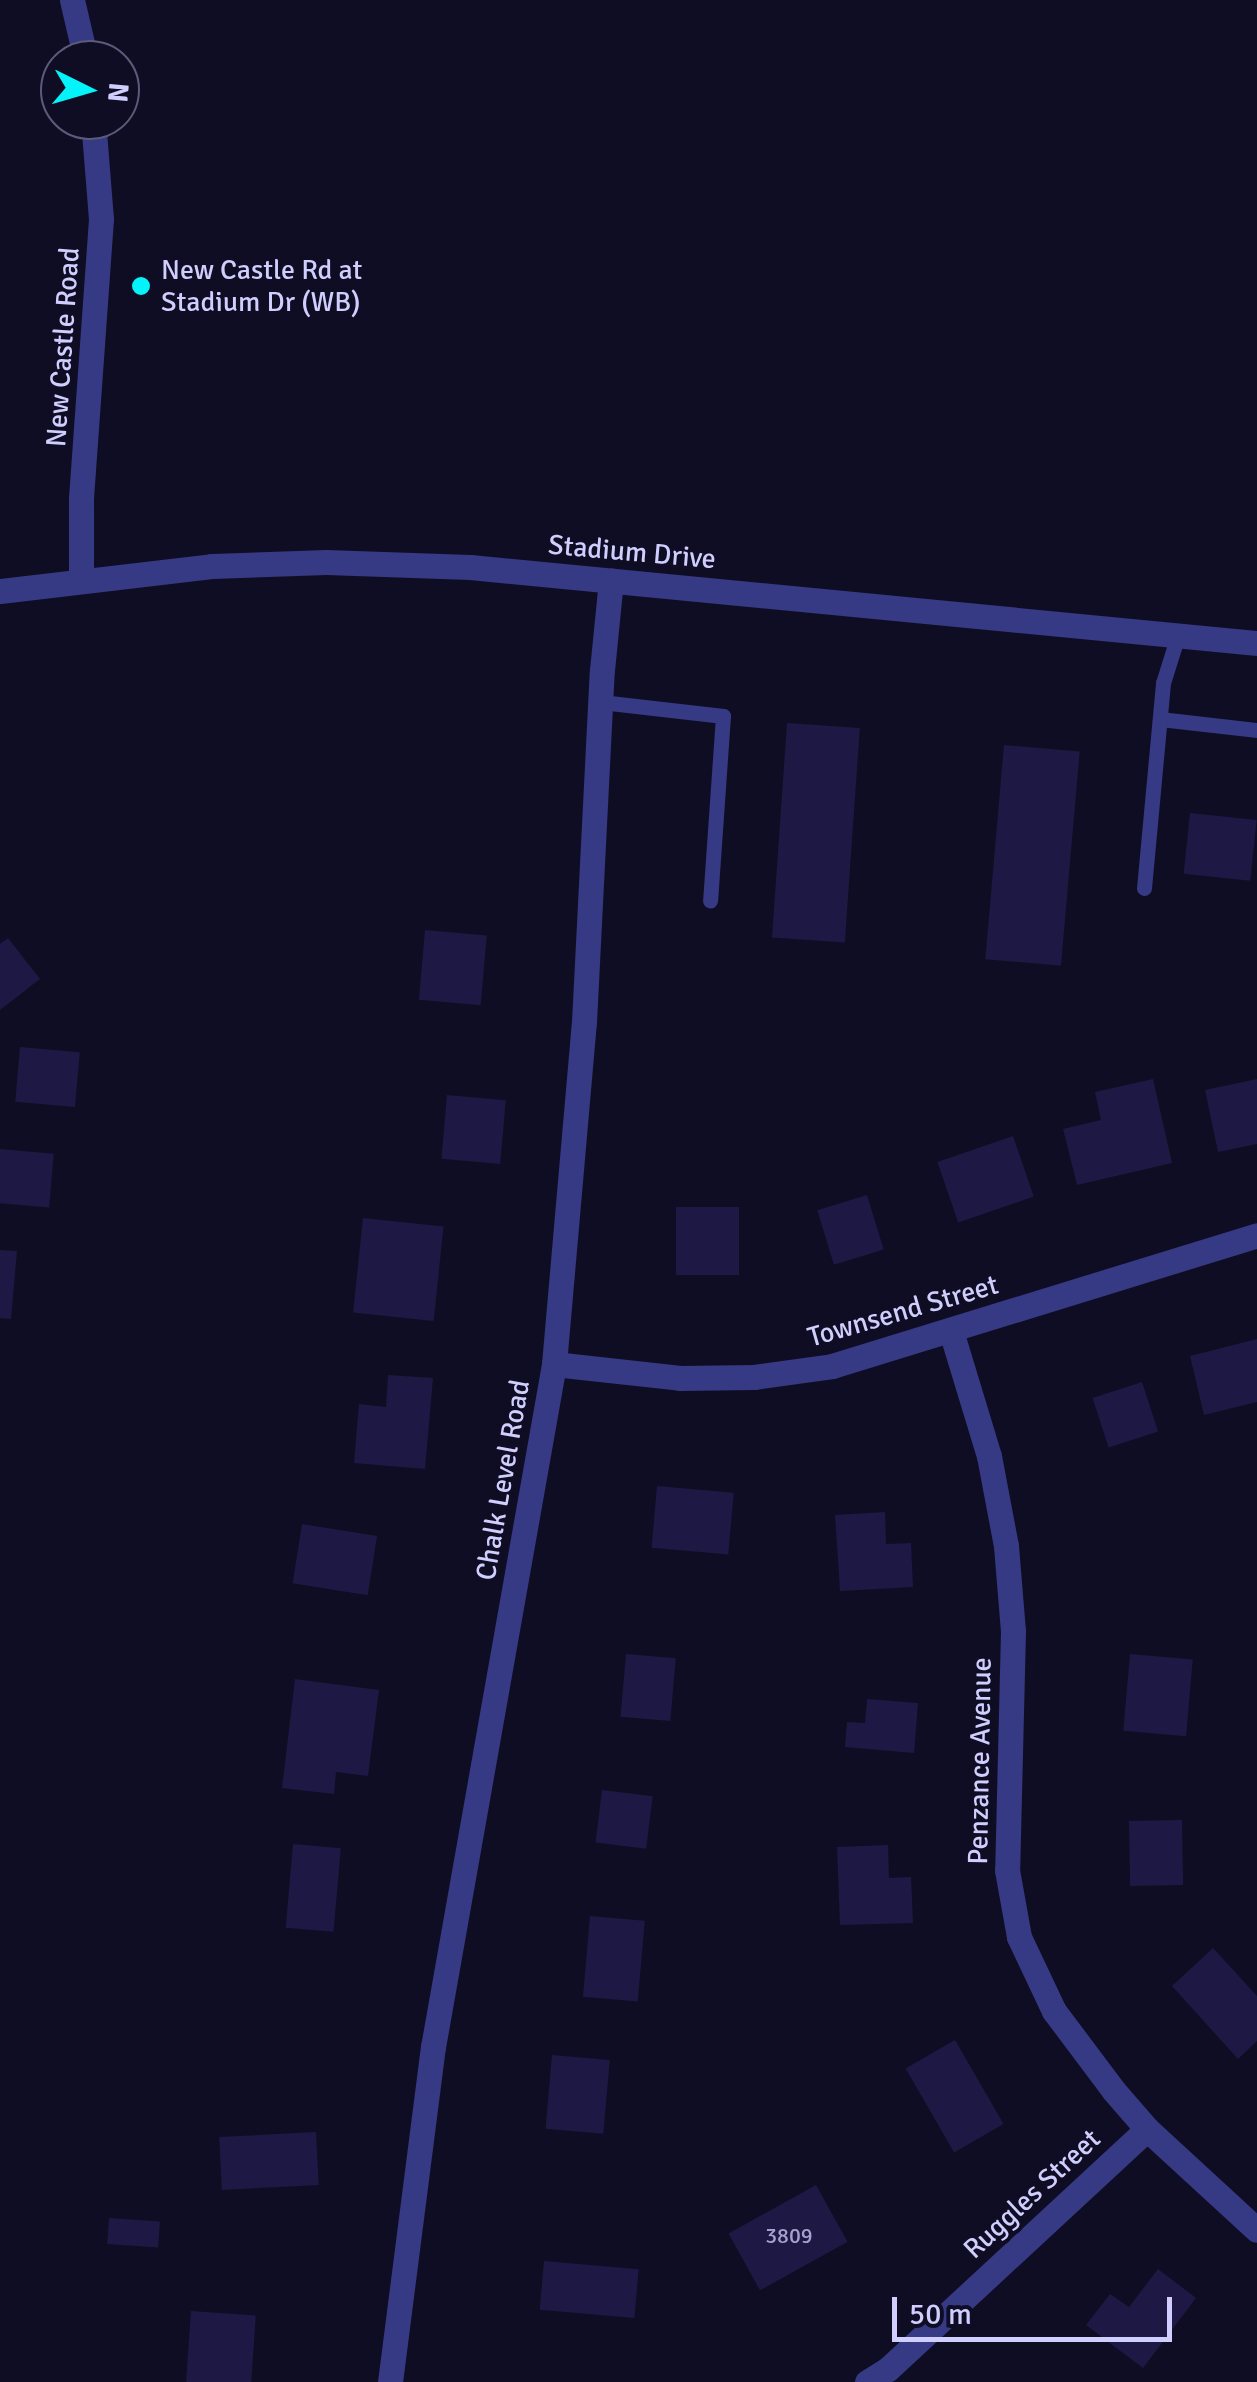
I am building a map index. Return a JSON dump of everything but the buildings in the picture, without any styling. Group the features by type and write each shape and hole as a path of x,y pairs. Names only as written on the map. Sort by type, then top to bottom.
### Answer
{"street":[{"path":"72,0 81,40"},
{"name":"New Castle Road","path":"80,579 102,219 95,140"},
{"name":"Stadium Drive","path":"0,591 212,566 326,562 470,567 1257,642"},
{"name":"Chalk Level Road","path":"390,2382 433,2047 554,1364 584,1022 600,702 611,580"},
{"name":"Townsend Street","path":"554,1364 680,1378 754,1377 832,1366 1257,1235"},
{"name":"Penzance Avenue","path":"951,1331 989,1456 1006,1546 1013,1631 1005,1826 1011,1906 1034,1974 1054,2011 1147,2129 1257,2230"},
{"name":"Ruggles Street","path":"868,2382 888,2369 1147,2129"}],"lane":[{"path":"1144,888 1163,684 1178,635"},
{"path":"600,702 723,716 710,901"},
{"path":"1160,719 1257,730"}],"place":[{"name":"New Castle Rd at Stadium Dr (WB)","path":"141,286"}]}
